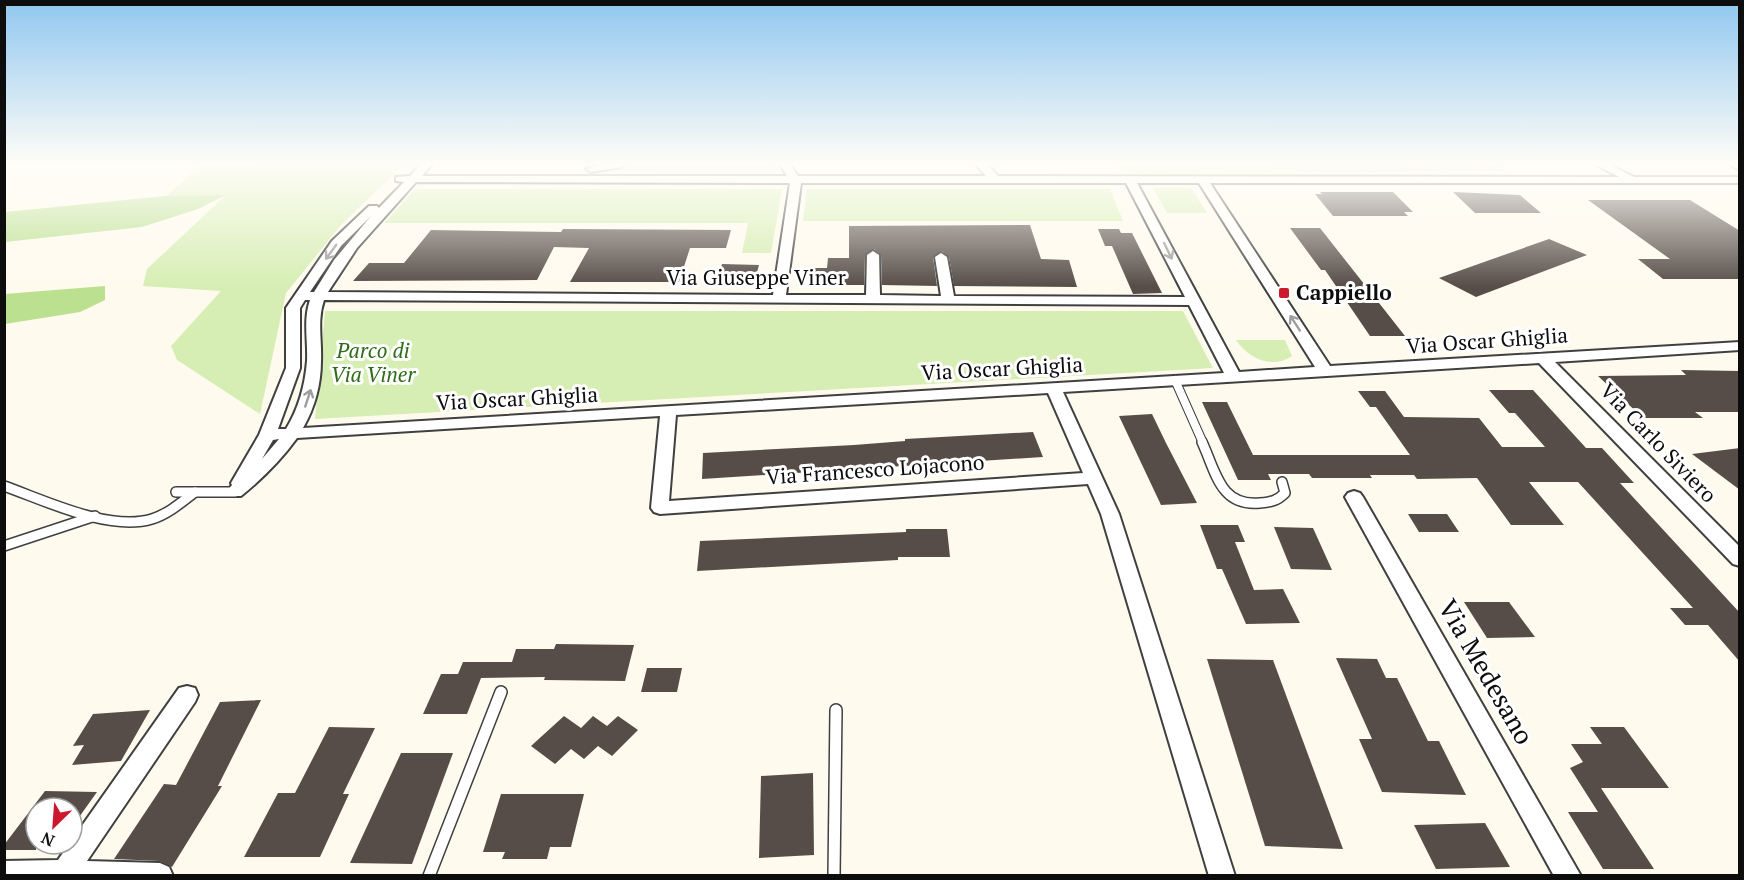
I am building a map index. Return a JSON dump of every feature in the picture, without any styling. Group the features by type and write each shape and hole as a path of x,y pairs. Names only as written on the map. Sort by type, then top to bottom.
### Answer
{"street":[{"path":"235,492 267,435 293,368 293,308 336,244 379,205"},
{"path":"235,492 266,467 293,433 306,406 313,384 312,324 319,296 357,241 386,205"},
{"path":"779,299 793,205"},
{"path":"1143,205 1234,377"},
{"path":"1219,205 1326,372"},
{"path":"873,255 873,299"},
{"path":"941,258 948,300"},
{"name":"Via Giuseppe Viner","path":"301,296 1193,301"},
{"name":"Via Oscar Ghiglia","path":"267,435 1740,346"},
{"name":"Via Carlo Siviero","path":"1543,358 1740,559"},
{"path":"1053,387 1110,514 1222,876"},
{"name":"Via Francesco Lojacono","path":"668,411 660,508 1094,478"},
{"name":"Via Medesano","path":"1353,497 1568,876"},
{"path":"63,874 187,695"},
{"path":"4,874 160,876"}],"lane":[{"path":"1175,380 1225,493 1232,500 1242,503 1278,500 1285,493 1282,482"},
{"path":"4,486 94,516 140,521 157,517 195,492"},
{"path":"176,492 235,492"},
{"path":"4,546 94,516"},
{"path":"429,876 501,692"},
{"path":"834,876 836,710"}],"green space":[{"path":"75,205 206,205 142,227 5,242 5,212"},
{"path":"215,205 362,205 341,225 286,293 260,414 177,360 171,346 221,291 143,286 147,269"},
{"path":"400,205 779,205 771,253 742,253 748,223 384,223"},
{"path":"805,205 1117,205 1123,221 803,221"},
{"path":"1163,205 1202,205 1207,213 1167,213"},
{"path":"105,286 105,300 80,312 5,324 5,294"},
{"name":"Parco di Via Viner","path":"325,311 1183,311 1213,368 315,419"},
{"path":"1236,340 1285,340 1292,356 1276,362 1261,360 1247,352"}],"building":[{"path":"1324,205 1406,205 1413,212 1404,212 1408,216 1333,216"},
{"path":"1467,205 1532,205 1541,213 1475,213"},
{"path":"1595,205 1698,205 1740,231 1740,279 1663,279 1638,259 1670,259"},
{"path":"1030,225 1041,259 1069,260 1077,287 954,286 949,257 942,251 933,257 937,286 882,285 881,255 874,249 865,255 864,285 810,285 812,268 827,268 828,258 849,258 849,226"},
{"path":"1290,228 1320,228 1405,336 1370,336 1325,270 1321,270"},
{"path":"563,229 731,230 726,248 690,248 679,282 570,282 589,248 554,247 537,280 353,281 369,263 404,263 431,230 561,232"},
{"path":"1098,229 1119,229 1121,233 1132,233 1162,293 1133,294 1112,246 1105,246"},
{"path":"1549,239 1587,255 1476,297 1439,278"},
{"path":"722,264 759,265 754,283 716,283"},
{"path":"1681,370 1740,371 1740,412 1695,412 1703,418 1643,418 1598,376 1686,375"},
{"path":"1489,390 1533,390 1586,448 1602,448 1634,483 1620,483 1740,613 1740,662 1708,625 1685,625 1670,608 1693,608 1578,482 1529,482 1564,525 1511,525 1477,478 1417,479 1414,475 1370,475 1372,478 1312,478 1309,474 1268,474 1271,480 1238,480 1202,402 1227,402 1253,455 1410,455 1376,407 1370,407 1358,391 1385,391 1404,417 1479,418 1502,447 1545,447 1515,413 1509,413"},
{"path":"1152,414 1197,503 1161,505 1119,416"},
{"path":"1033,432 1043,457 702,479 703,453"},
{"path":"1740,448 1740,490 1692,454"},
{"path":"1408,514 1447,514 1459,532 1419,532"},
{"path":"1200,525 1238,525 1245,542 1235,542 1254,590 1283,589 1300,623 1246,624 1222,569 1217,569"},
{"path":"1274,527 1313,528 1332,570 1291,569"},
{"path":"906,529 947,529 950,557 898,557 898,560 697,571 700,541 906,532"},
{"path":"1464,602 1509,602 1535,637 1487,638"},
{"path":"556,644 634,645 625,681 544,680 545,677 481,678 467,714 423,714 441,674 458,674 463,662 512,662 516,649 554,649"},
{"path":"1336,658 1377,659 1386,678 1397,678 1428,741 1439,741 1466,795 1382,792 1359,739 1372,739"},
{"path":"1207,659 1273,660 1343,849 1265,846"},
{"path":"647,668 682,668 677,692 641,692"},
{"path":"261,700 218,786 222,786 172,867 160,861 114,859 164,784 176,785 220,702"},
{"path":"150,710 121,761 72,765 84,745 73,746 93,714"},
{"path":"564,716 581,728 593,716 607,726 618,716 638,730 612,756 598,746 584,759 571,749 555,764 531,746"},
{"path":"329,727 375,728 343,794 349,794 320,857 244,857 278,793 295,793"},
{"path":"1590,727 1624,727 1669,788 1601,788 1654,869 1603,869 1568,812 1598,812 1570,768 1583,762 1571,744 1602,744"},
{"path":"401,753 453,753 412,864 350,863"},
{"path":"813,773 814,855 759,858 761,776"},
{"path":"45,791 97,792 84,810 84,796 41,796"},
{"path":"501,794 584,794 571,847 550,847 547,859 502,859 505,852 483,852"},
{"path":"24,819 24,850 4,850 4,845"},
{"path":"1485,823 1510,867 1436,869 1414,825"}],"place":[{"name":"Cappiello","path":"1284,293"}]}
